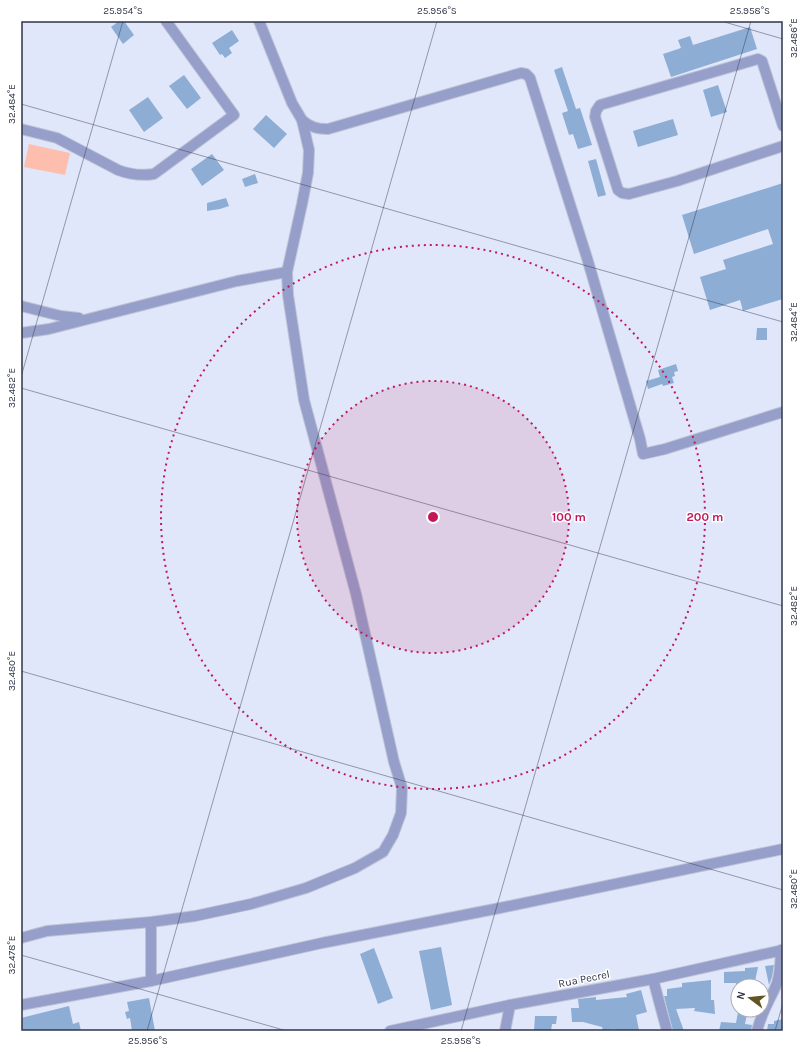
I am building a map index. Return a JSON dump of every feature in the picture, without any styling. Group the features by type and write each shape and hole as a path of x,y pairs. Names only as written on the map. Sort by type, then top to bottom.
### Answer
{"street":[{"path":"21,129 57,138 118,170 129,174 142,176 154,174 234,115 166,21"},
{"path":"259,21 292,103 302,120 308,126 318,129 328,129 521,73 526,74 530,78 587,258 640,439 643,454 665,449 783,412"},
{"path":"783,126 762,61 758,59 600,105 596,111 595,117 618,190 622,193 629,194 676,181 783,146"},
{"path":"21,938 47,931 151,922 195,916 251,904 306,888 355,868 383,852 393,835 400,813 402,788 394,762 356,594 304,400 288,295 287,272 308,173 309,150 302,120"},
{"path":"21,333 49,329 237,281 287,272"},
{"path":"21,306 61,316 89,318"},
{"path":"21,1005 151,981 322,943 500,908 783,849"},
{"path":"151,922 151,981"},
{"path":"757,1031 760,1018 776,986 780,970 782,950"},
{"name":"Rua Pecrel","path":"390,1031 510,1005 653,979 782,950"},
{"path":"653,979 668,1031"},
{"path":"505,1031 510,1005"}],"shaded area":[{"path":"29,144 70,153 65,175 24,167"}],"building":[{"path":"119,21 124,21 134,35 123,44 111,27"},
{"path":"750,27 757,49 671,77 663,54 681,48 678,40 690,36 693,45"},
{"path":"232,30 239,41 229,48 232,53 225,58 222,54 220,55 212,43"},
{"path":"562,67 576,109 580,108 592,145 578,149 573,134 569,135 562,113 568,111 554,70"},
{"path":"184,75 201,98 187,109 169,86"},
{"path":"718,85 727,112 711,117 703,90"},
{"path":"148,97 163,118 144,132 129,110"},
{"path":"266,115 287,134 274,148 253,129"},
{"path":"673,119 678,135 638,147 633,131"},
{"path":"212,154 224,170 202,186 191,169"},
{"path":"596,159 606,195 598,197 588,161"},
{"path":"255,174 258,183 245,187 242,179"},
{"path":"783,183 783,299 743,311 740,300 710,310 700,277 726,269 723,260 773,244 768,229 694,254 682,215"},
{"path":"226,198 229,206 207,211 207,203"},
{"path":"757,328 767,328 767,340 756,340"},
{"path":"676,364 678,371 674,372 675,376 672,377 674,383 663,386 662,384 648,389 646,381 660,377 658,370"},
{"path":"441,947 452,1005 431,1010 419,951"},
{"path":"374,948 393,998 378,1004 360,954"},
{"path":"774,965 770,982 770,978 768,978 765,966"},
{"path":"758,967 756,978 730,978 730,983 724,983 724,972 745,971 745,968"},
{"path":"711,980 711,1000 714,1000 715,1014 694,1011 695,1008 676,1009 684,1031 673,1031 664,996 667,996 667,989 682,987 682,983"},
{"path":"641,990 647,1012 636,1015 639,1030 615,1031 615,1029 603,1031 602,1027 583,1022 572,1022 571,1008 579,1008 578,999 596,997 596,1000 627,997 626,994"},
{"path":"149,998 155,1031 132,1031 130,1018 127,1019 125,1012 129,1011 127,1002"},
{"path":"69,1006 73,1024 79,1022 81,1031 21,1031 21,1018"},
{"path":"535,1016 557,1016 556,1024 552,1024 551,1031 534,1031"},
{"path":"737,1018 746,1018 745,1024 752,1025 751,1031 719,1031 721,1022 736,1023"},
{"path":"783,1019 783,1031 767,1031 768,1024 774,1024 774,1021"}]}
